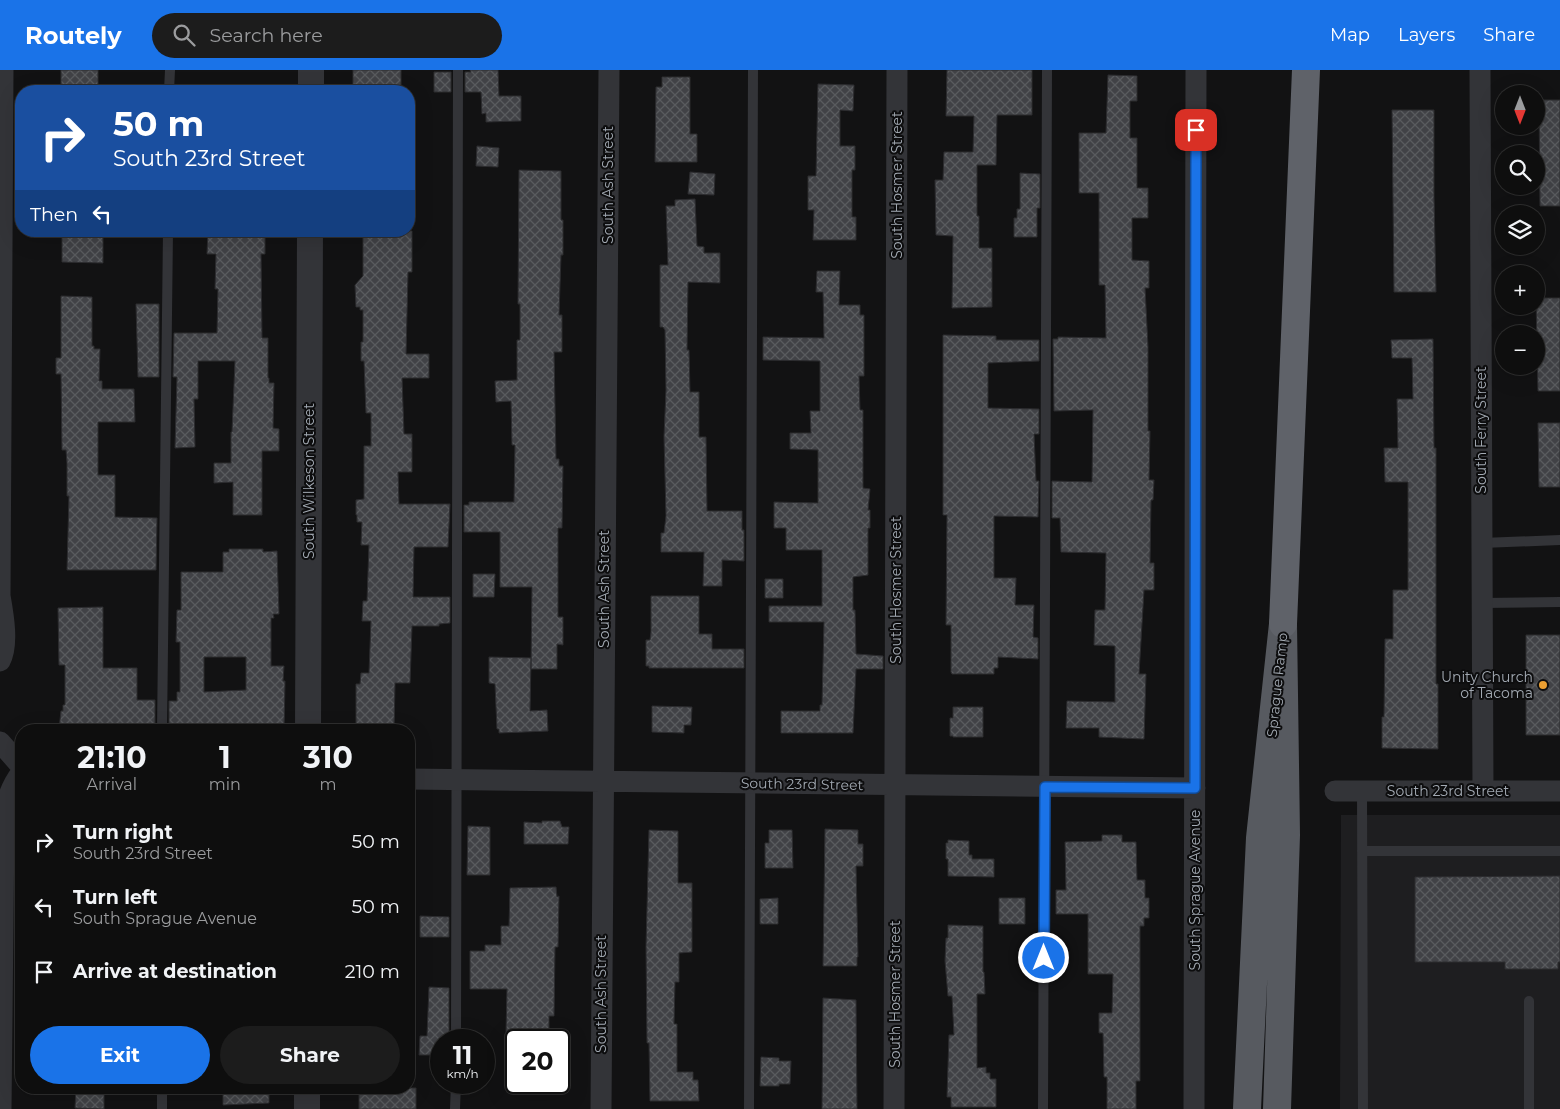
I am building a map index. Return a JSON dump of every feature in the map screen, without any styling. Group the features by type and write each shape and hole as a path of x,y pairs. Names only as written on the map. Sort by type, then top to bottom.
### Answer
{"highway":[{"path":"1283,624 1306,70"},
{"name":"Sprague Ramp","path":"1247,1109 1260,838 1283,624"},
{"name":"Sprague Ramp","path":"1277,1109 1286,835 1283,624"}],"street":[{"path":"0,661 3,656 4,629 0,596 3,70"},
{"path":"311,70 311,85"},
{"name":"South Ash Street","path":"601,1109 609,70"},
{"name":"South Hosmer Street","path":"894,1109 897,70"},
{"name":"South Sprague Avenue","path":"1194,1109 1196,70"},
{"name":"South Ferry Street","path":"1480,70 1483,791"},
{"name":"South Wilkeson Street","path":"308,724 310,237"},
{"path":"0,742 15,759"},
{"name":"South 23rd Street","path":"415,779 1195,788"},
{"path":"1,1109 4,826 6,801 15,780"},
{"name":"South 23rd Street","path":"1335,790 1560,791"},
{"path":"306,1109 307,1094"}],"lane":[{"path":"170,70 170,85"},
{"path":"456,1029 458,70"},
{"path":"749,1109 753,70"},
{"path":"1043,1109 1047,70"},
{"path":"162,724 168,237"},
{"path":"1482,543 1560,540"},
{"path":"1482,603 1560,602"},
{"path":"1362,790 1363,1109"},
{"path":"1362,851 1560,851"},
{"path":"1529,1001 1529,1109"},
{"path":"162,1094 162,1109"},
{"path":"456,1094 456,1109"}],"shaded area":[{"path":"1341,815 1560,815 1560,1109 1340,1109"}],"building":[{"path":"61,70 98,70 98,85 61,85"},
{"path":"353,70 401,70 401,85 353,85"},
{"path":"470,70 498,70 499,96 521,96 521,121 486,122 486,113 482,114 481,92 465,92 465,72 471,72"},
{"path":"947,70 1032,70 1032,115 997,115 996,165 977,165 979,248 992,248 992,307 952,308 953,236 936,235 935,180 943,180 944,152 973,152 974,116 946,116"},
{"path":"434,72 451,72 451,92 434,92"},
{"path":"1108,75 1137,76 1137,101 1130,101 1130,138 1137,138 1137,188 1148,188 1148,218 1132,218 1132,260 1149,261 1149,288 1145,288 1148,347 1148,431 1150,431 1149,480 1154,480 1153,500 1151,500 1150,563 1154,563 1154,590 1144,590 1139,674 1146,674 1144,739 1099,737 1099,728 1066,728 1067,701 1115,702 1115,646 1094,645 1095,610 1105,610 1106,553 1061,552 1060,518 1052,518 1052,481 1092,482 1093,410 1054,411 1053,339 1058,339 1058,337 1106,338 1105,285 1099,285 1099,193 1079,193 1079,133 1106,133"},
{"path":"662,77 690,77 690,134 697,134 697,162 655,162 656,87 662,87"},
{"path":"818,84 854,85 853,111 840,110 840,146 855,146 855,170 852,170 852,217 856,217 856,240 813,240 814,210 808,210 808,176 816,176"},
{"path":"1545,100 1560,100 1560,206 1540,205 1540,195 1545,195 1545,145 1539,145 1539,135 1545,135"},
{"path":"1392,110 1434,110 1436,292 1394,292"},
{"path":"477,146 499,148 498,167 476,166"},
{"path":"519,170 561,171 563,255 561,255 559,315 562,315 562,352 554,352 556,459 559,459 559,466 563,466 562,528 558,528 558,617 563,617 563,645 557,644 557,669 531,669 532,587 500,587 500,532 464,532 464,505 469,505 469,502 514,502 515,445 512,445 511,401 496,402 495,381 517,380 517,340 520,340 520,304 518,304"},
{"path":"690,172 715,174 714,195 688,194"},
{"path":"1020,173 1040,174 1040,208 1037,208 1037,237 1014,237 1014,218 1017,218 1017,209 1020,209"},
{"path":"695,199 697,246 704,247 704,253 720,253 720,283 688,282 687,350 689,350 690,392 699,392 699,437 706,437 707,511 742,511 742,530 744,530 744,561 722,560 722,586 703,586 704,552 661,552 661,533 664,533 666,516 664,437 666,390 665,330 663,327 660,327 660,265 668,265 666,206 675,206 675,200"},
{"path":"62,237 103,237 103,263 62,262"},
{"path":"208,237 265,237 265,254 261,254 262,338 268,338 268,378 269,383 274,383 273,428 279,429 279,451 262,451 262,515 233,515 233,482 214,483 214,463 231,463 235,361 198,361 198,399 194,399 195,447 175,448 177,377 173,377 174,333 217,333 218,289 215,289 216,254 207,254"},
{"path":"363,237 412,237 412,272 408,272 406,354 429,354 429,378 402,378 404,434 412,434 412,472 398,472 399,504 450,504 448,547 414,547 413,597 450,597 450,623 439,624 439,626 412,626 410,683 395,683 394,724 356,724 356,684 360,684 361,673 369,673 371,621 362,621 363,601 367,601 369,545 361,545 362,522 357,522 356,515 356,500 364,499 364,446 371,446 371,413 366,413 364,361 361,361 363,310 360,310 360,307 356,307 355,285 363,276"},
{"path":"817,271 840,271 839,305 860,305 860,315 864,315 864,376 859,376 860,410 863,410 863,488 870,489 868,510 870,510 870,528 868,528 868,575 853,577 853,610 855,610 856,654 883,656 883,669 856,669 853,733 781,733 781,711 820,711 820,705 822,705 824,622 769,622 769,606 822,606 822,550 786,550 786,528 774,528 774,502 818,503 818,450 790,449 790,433 811,433 810,411 820,411 820,361 763,360 763,337 824,338 823,292 816,292"},
{"path":"61,296 92,297 92,346 94,346 94,349 100,349 99,381 102,381 102,389 134,389 135,422 98,422 98,475 115,475 115,517 157,518 156,570 67,570 69,496 67,496 66,450 62,450 61,374 56,374 56,358 61,358"},
{"path":"1545,298 1560,298 1560,391 1538,391 1538,375 1545,375 1545,325 1537,325 1536,315 1545,315"},
{"path":"136,304 159,304 159,377 138,377"},
{"path":"943,335 996,336 996,340 1039,340 1039,361 988,363 988,408 1039,409 1039,434 1034,434 1036,481 1039,481 1038,517 994,516 994,578 1016,578 1015,605 1034,605 1033,637 1038,638 1038,659 998,657 998,668 994,668 994,674 952,674 951,672 951,625 946,625 947,515 943,515"},
{"path":"1433,339 1434,448 1436,448 1436,684 1438,684 1438,749 1382,748 1385,639 1393,639 1393,590 1408,590 1408,482 1385,482 1384,448 1398,448 1397,399 1413,399 1412,358 1392,358 1391,340"},
{"path":"1538,423 1560,423 1560,487 1539,487"},
{"path":"229,549 263,549 263,552 277,551 279,614 273,614 274,618 271,618 271,666 284,666 284,724 169,724 169,701 177,701 177,692 180,692 180,642 176,642 177,610 181,610 181,572 223,572 223,552 229,552","holes":["204,657 246,657 246,690 204,692"]},
{"path":"473,574 495,574 494,597 473,597"},
{"path":"765,579 783,579 783,598 765,598"},
{"path":"651,596 699,596 699,634 712,634 712,649 744,649 744,668 649,668 649,666 646,666 646,640 650,640 651,632"},
{"path":"103,607 103,668 137,668 137,700 155,700 155,724 60,724 61,711 63,711 63,705 65,705 65,665 59,665 58,608"},
{"name":"Unity Church of Tacoma","path":"1526,635 1560,635 1560,735 1526,735"},
{"path":"489,657 531,658 530,711 547,710 548,731 499,733 499,729 497,729 495,684 489,683"},
{"path":"652,706 692,707 691,725 684,725 684,733 652,732"},
{"path":"953,707 983,707 983,737 950,736 950,718 953,718"},
{"path":"542,821 560,821 562,827 569,827 568,844 524,844 524,822 542,823"},
{"path":"468,826 490,827 490,875 467,875"},
{"path":"825,829 858,830 858,844 863,844 863,866 856,866 857,966 823,966"},
{"path":"649,830 678,831 678,883 692,883 692,952 679,953 679,982 675,982 674,1024 677,1024 677,1072 693,1072 693,1080 698,1080 699,1101 650,1101 646,947"},
{"path":"769,830 792,830 793,868 765,868 765,843 769,843"},
{"path":"1102,835 1122,835 1122,842 1136,842 1137,880 1145,880 1145,898 1149,898 1149,918 1144,918 1144,926 1140,926 1140,1081 1136,1081 1136,1109 1107,1109 1107,1077 1104,1077 1103,1033 1099,1033 1099,1013 1112,1013 1113,974 1088,974 1088,914 1056,914 1056,890 1066,890 1065,842 1102,841"},
{"path":"948,840 969,841 969,855 972,855 972,859 994,859 994,877 948,876 946,843 948,843"},
{"path":"1560,876 1560,962 1558,962 1558,969 1505,969 1505,962 1415,962 1415,877"},
{"path":"556,887 557,897 559,896 558,947 555,947 554,1016 549,1016 549,1029 506,1029 507,989 470,989 470,951 485,951 485,945 501,945 501,926 509,926 510,888"},
{"path":"778,898 778,924 760,924 760,899"},
{"path":"999,898 1025,898 1025,924 999,924"},
{"path":"420,916 449,917 449,937 420,937"},
{"path":"948,925 983,926 985,994 977,994 977,1068 986,1067 986,1073 990,1073 990,1079 996,1079 996,1107 951,1107 951,1097 947,1097 949,1035 954,1035 952,996 948,996 945,961"},
{"path":"429,987 449,988 449,1029 430,1029 430,1055 419,1055 420,1036 427,1036"},
{"path":"823,998 856,1000 857,1109 822,1109"},
{"path":"761,1057 779,1058 779,1061 791,1061 790,1084 760,1086"},
{"path":"416,1088 416,1109 359,1109 359,1094 415,1094"},
{"path":"76,1094 104,1094 104,1109 75,1108"},
{"path":"223,1094 269,1094 269,1103 223,1105"}],"place":[{"name":"Unity Church of Tacoma","path":"1543,685"}],"route":[{"path":"1044,958 1045,787 1195,788 1196,130"}]}
